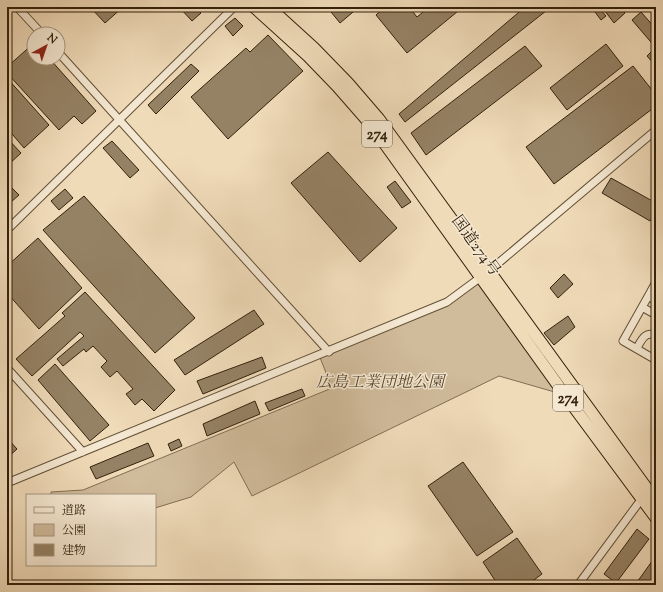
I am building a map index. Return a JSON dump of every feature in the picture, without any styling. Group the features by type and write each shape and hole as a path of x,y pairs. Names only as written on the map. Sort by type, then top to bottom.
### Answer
{"highway":[{"name":"国道274号","path":"254,7 308,56 372,126 485,275 645,495 656,518"},
{"name":"国道274号","path":"269,7 314,48 348,83 379,119 485,275"},
{"name":"国道274号","path":"645,495 656,501"}],"street":[{"path":"17,7 35,26"},
{"path":"7,230 234,7"},
{"path":"66,61 329,352"},
{"path":"7,483 329,352 447,302 485,275 656,130"},
{"path":"656,284 623,341 656,360"},
{"path":"650,293 656,302"},
{"path":"642,307 656,315"},
{"path":"637,348 644,337 648,334 654,334 656,336"},
{"path":"7,368 83,452"},
{"path":"578,585 645,495"}],"green space":[{"name":"広島工業団地公園","path":"481,278 565,395 499,376 252,496 234,462 191,497 156,508 156,494 51,494 51,492 83,490 332,388 319,355 447,302"}],"building":[{"path":"90,7 123,7 105,23"},
{"path":"179,7 195,7 201,13 192,21"},
{"path":"327,7 359,7 340,23"},
{"path":"385,7 409,7 417,17 429,7 463,7 407,53 376,15"},
{"path":"525,7 551,7 405,122 399,114"},
{"path":"602,7 620,7 625,13 614,23"},
{"path":"599,8 606,16 601,20 595,12"},
{"path":"641,12 656,29 656,48 632,20"},
{"path":"235,18 243,26 233,36 225,26"},
{"path":"268,35 303,71 228,139 191,97 246,48 250,52"},
{"path":"606,44 623,66 567,110 550,88"},
{"path":"525,46 542,66 426,155 411,133"},
{"path":"654,49 656,52 656,62 654,64 647,56"},
{"path":"26,50 26,66 56,66 96,111 82,124 74,116 59,130 7,73 7,67"},
{"path":"191,64 199,71 156,114 148,105"},
{"path":"633,66 656,95 656,106 554,184 526,147"},
{"path":"7,78 49,125 24,148 7,128"},
{"path":"7,138 21,153 7,166"},
{"path":"112,141 139,170 130,178 103,148"},
{"path":"328,152 397,228 360,262 291,183"},
{"path":"611,178 656,203 656,210 650,221 602,193"},
{"path":"395,181 411,202 402,208 387,187"},
{"path":"7,183 19,195 11,202 7,198"},
{"path":"65,189 73,198 59,210 51,201"},
{"path":"84,196 195,318 155,353 43,230"},
{"path":"38,238 82,288 39,329 7,293 7,266"},
{"path":"564,274 573,284 558,298 550,288"},
{"path":"85,292 175,390 154,411 142,399 135,405 126,394 133,389 117,371 110,377 101,367 107,361 93,346 86,352 84,349 63,366 57,359 84,336 80,332 32,376 16,359 65,316 62,313"},
{"path":"254,310 264,324 185,375 174,360"},
{"path":"568,316 575,327 554,345 544,333"},
{"path":"262,357 266,368 203,394 197,381"},
{"path":"55,364 109,425 90,441 38,380"},
{"path":"302,389 305,396 269,411 265,403"},
{"path":"255,401 260,414 207,436 203,424"},
{"path":"7,431 11,436 8,439 17,449 7,458"},
{"path":"179,439 182,446 171,451 168,444"},
{"path":"148,443 154,456 96,479 90,467"},
{"path":"463,462 513,532 477,556 428,486"},
{"path":"637,529 649,539 616,583 604,574"},
{"path":"517,538 542,574 527,585 498,585 483,562"},
{"path":"655,557 656,575 648,585 635,585"}]}
